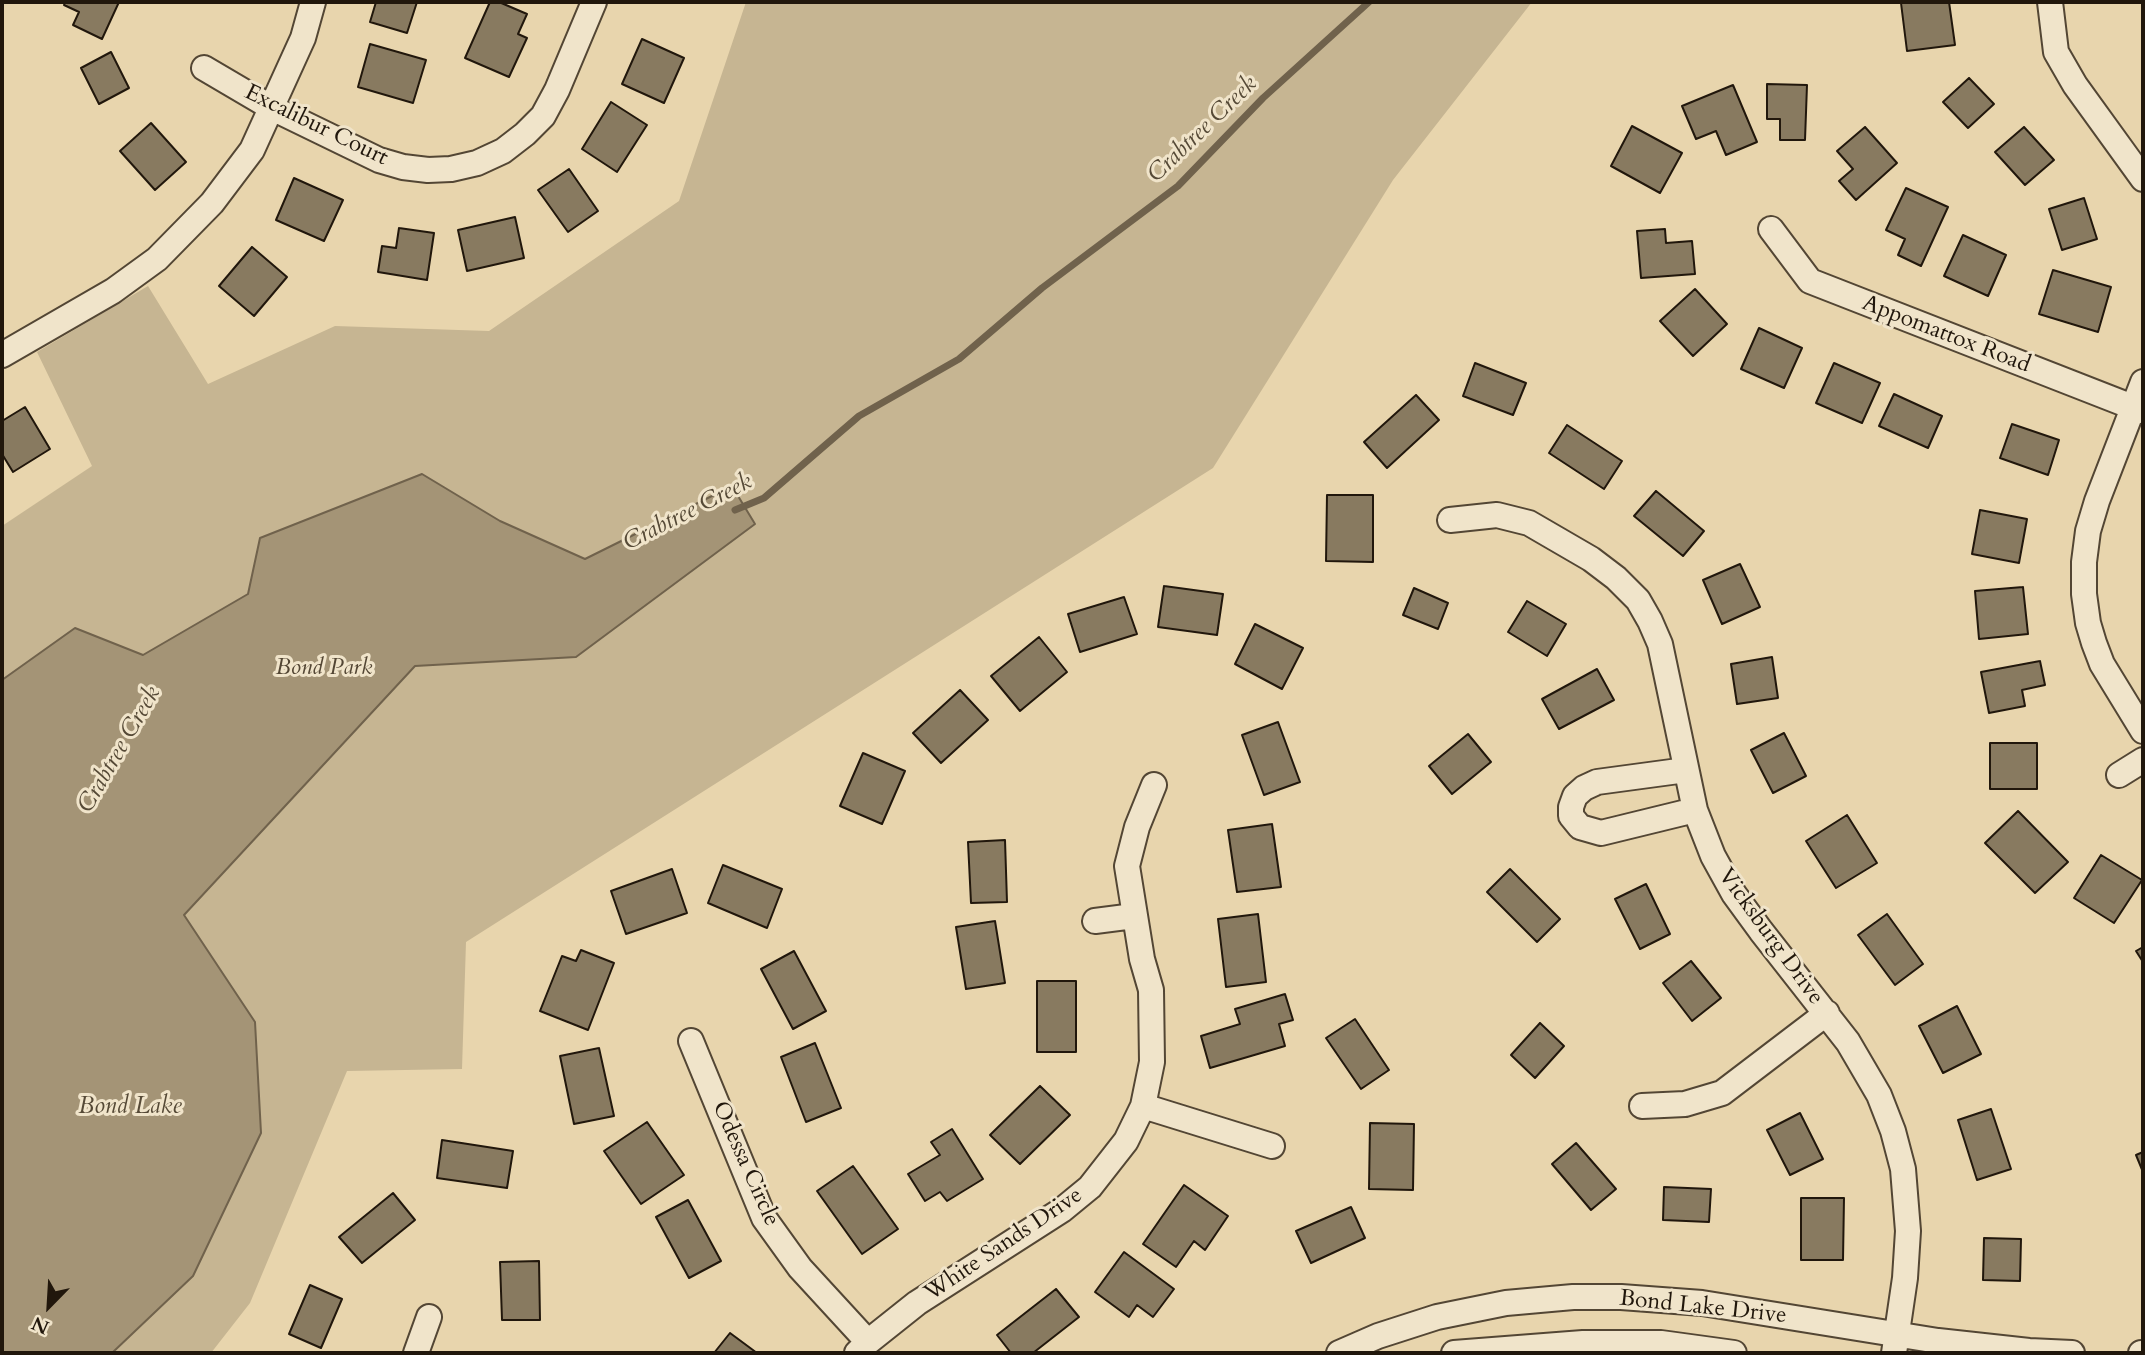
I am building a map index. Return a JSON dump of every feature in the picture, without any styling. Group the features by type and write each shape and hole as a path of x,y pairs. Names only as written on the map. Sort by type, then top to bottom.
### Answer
{"street":[{"path":"2,355 113,291 157,259 188,230 252,150 303,38 313,2"},
{"name":"Excalibur Court","path":"204,68 272,108 379,160 403,167 451,169 477,163 503,151 543,116 557,90 594,2"},
{"path":"2050,2 2056,52 2075,85 2143,179"},
{"name":"Appomattox Road","path":"1771,229 1810,281 2138,409"},
{"path":"2143,382 2138,409 2088,531 2084,562 2088,623 2102,664 2143,731"},
{"name":"Vicksburg Drive","path":"1451,520 1497,515 1529,523 1591,559 1638,600 1660,644 1695,810 1713,856 1734,894 1848,1042 1879,1095 1893,1131 1903,1169 1908,1231 1905,1278 1895,1344"},
{"path":"2119,775 2143,760"},
{"path":"1686,770 1597,782 1575,796 1571,807 1572,816 1580,827 1601,833 1695,810"},
{"name":"White Sands Drive","path":"862,1348 917,1303 1062,1210 1090,1187 1126,1141 1143,1106 1152,1062 1151,990 1142,959 1127,866 1137,827 1154,785"},
{"path":"1095,921 1134,916"},
{"path":"1642,1106 1685,1104 1722,1093 1827,1013"},
{"name":"Odessa Circle","path":"691,1041 764,1219 862,1348"},
{"path":"1143,1106 1272,1146"},
{"name":"Bond Lake Drive","path":"1339,1353 1378,1336 1437,1317 1506,1303 1573,1297 1621,1297 1702,1303 1895,1344 2072,1353"},
{"path":"416,1353 429,1317"},
{"name":"Bond Lake Drive","path":"1454,1353 1583,1343 1661,1343 1734,1353"}],"green space":[{"name":"Bond Park","path":"746,2 1532,2 1393,180 1213,468 466,942 462,1069 347,1071 250,1303 211,1353 2,1353 2,526 92,466 37,352 148,286 208,384 335,326 489,331 679,201"}],"water":[{"name":"Bond Lake","path":"422,474 500,521 585,559 732,486 755,524 576,657 415,666 184,915 255,1022 261,1133 193,1276 112,1353 2,1353 2,680 75,628 143,655 248,594 260,538"}],"building":[{"path":"66,2 119,2 102,39 73,25 79,12 64,5"},
{"path":"376,2 417,2 407,33 370,22"},
{"path":"490,2 499,2 527,14 518,34 527,38 509,77 465,58"},
{"path":"1949,2 1955,45 1907,51 1901,3"},
{"path":"642,39 684,58 664,103 622,84"},
{"path":"370,44 426,60 413,103 358,87"},
{"path":"111,52 129,88 99,104 81,68"},
{"path":"1969,78 1994,104 1968,128 1943,102"},
{"path":"1767,84 1807,85 1805,140 1780,140 1780,119 1767,119"},
{"path":"1733,85 1757,142 1726,155 1716,131 1696,139 1682,106"},
{"path":"611,102 647,125 617,172 582,149"},
{"path":"151,123 186,162 155,190 120,151"},
{"path":"1632,126 1682,153 1660,193 1611,166"},
{"path":"1865,127 1897,163 1856,200 1839,181 1853,169 1837,151"},
{"path":"2024,127 2054,160 2025,185 1995,152"},
{"path":"569,169 598,211 568,232 538,190"},
{"path":"294,178 343,200 324,241 276,220"},
{"path":"1906,188 1948,207 1921,266 1898,255 1905,239 1886,230"},
{"path":"2084,198 2097,239 2062,250 2049,209"},
{"path":"515,217 524,258 467,271 458,230"},
{"path":"399,228 434,233 427,280 378,272 382,246 396,248"},
{"path":"1665,229 1666,243 1692,241 1695,274 1641,278 1637,231"},
{"path":"1963,235 2006,255 1988,296 1944,276"},
{"path":"252,247 287,277 254,316 219,286"},
{"path":"2053,270 2111,287 2098,332 2039,314"},
{"path":"1695,289 1727,324 1693,356 1660,321"},
{"path":"1759,328 1802,348 1784,388 1741,369"},
{"path":"1475,363 1526,383 1513,415 1463,396"},
{"path":"1834,363 1880,383 1862,423 1816,403"},
{"path":"1894,394 1942,416 1928,448 1879,426"},
{"path":"1416,395 1439,420 1387,468 1364,442"},
{"path":"25,407 50,449 13,472 2,454 2,421"},
{"path":"2012,424 2059,440 2048,475 2000,458"},
{"path":"1567,425 1622,461 1604,489 1549,453"},
{"path":"1656,491 1704,531 1683,556 1634,516"},
{"path":"1327,495 1373,495 1373,562 1326,561"},
{"path":"1980,510 2027,519 2019,563 1972,554"},
{"path":"1740,564 1760,607 1722,624 1703,580"},
{"path":"1164,586 1223,594 1217,635 1158,627"},
{"path":"2023,587 2028,634 1979,639 1975,591"},
{"path":"1414,588 1448,603 1438,629 1403,615"},
{"path":"1124,597 1137,634 1080,652 1068,614"},
{"path":"1527,601 1566,624 1547,656 1508,632"},
{"path":"1255,624 1303,648 1282,689 1235,664"},
{"path":"1039,637 1067,672 1020,711 991,676"},
{"path":"1772,657 1778,698 1737,704 1731,664"},
{"path":"2040,661 2045,685 2022,690 2025,706 1989,713 1981,672"},
{"path":"1597,669 1614,700 1559,729 1542,699"},
{"path":"960,690 988,720 941,763 913,733"},
{"path":"1278,722 1300,782 1264,795 1242,735"},
{"path":"1784,733 1806,776 1773,793 1751,750"},
{"path":"1468,734 1491,762 1452,794 1429,766"},
{"path":"1990,743 2037,743 2037,789 1990,789"},
{"path":"863,753 905,771 882,824 840,806"},
{"path":"2018,811 2068,862 2035,893 1985,843"},
{"path":"1847,815 1877,863 1836,888 1806,841"},
{"path":"1272,824 1281,887 1237,892 1228,830"},
{"path":"1005,840 1007,902 971,903 968,842"},
{"path":"2101,855 2142,880 2114,923 2074,898"},
{"path":"723,865 782,889 767,928 708,903"},
{"path":"672,869 687,913 626,934 611,891"},
{"path":"1510,869 1560,919 1537,942 1487,892"},
{"path":"1646,884 1670,934 1640,949 1615,899"},
{"path":"1258,914 1266,982 1226,987 1218,919"},
{"path":"1887,914 1923,964 1895,985 1858,935"},
{"path":"995,921 1005,983 966,989 956,927"},
{"path":"2143,947 2143,962 2136,951"},
{"path":"581,950 614,963 588,1030 540,1011 562,956 576,961"},
{"path":"794,951 826,1011 793,1029 761,969"},
{"path":"1691,961 1721,998 1692,1021 1663,983"},
{"path":"1037,981 1076,981 1076,1052 1037,1052"},
{"path":"1285,994 1293,1020 1279,1024 1285,1046 1210,1068 1201,1036 1240,1024 1235,1009"},
{"path":"1957,1006 1981,1054 1943,1073 1919,1026"},
{"path":"1355,1019 1389,1070 1361,1089 1326,1038"},
{"path":"1540,1023 1564,1046 1535,1078 1511,1055"},
{"path":"815,1043 841,1108 806,1122 781,1057"},
{"path":"599,1048 614,1116 574,1124 560,1056"},
{"path":"1040,1086 1070,1115 1020,1164 990,1135"},
{"path":"1991,1109 2011,1169 1977,1180 1958,1120"},
{"path":"1800,1113 1823,1159 1790,1175 1767,1130"},
{"path":"647,1122 684,1175 641,1204 604,1151"},
{"path":"1370,1123 1414,1124 1413,1190 1369,1189"},
{"path":"952,1129 983,1179 947,1201 940,1192 925,1201 908,1174 940,1155 931,1142"},
{"path":"442,1140 513,1151 507,1188 437,1178"},
{"path":"1576,1143 1616,1189 1591,1210 1552,1164"},
{"path":"2143,1152 2143,1172 2136,1155"},
{"path":"853,1166 898,1229 862,1254 817,1191"},
{"path":"1184,1185 1228,1216 1205,1250 1194,1241 1176,1267 1143,1244"},
{"path":"1664,1187 1711,1189 1709,1222 1663,1220"},
{"path":"393,1193 415,1220 362,1263 339,1237"},
{"path":"1801,1198 1844,1198 1843,1260 1801,1260"},
{"path":"688,1200 721,1261 689,1278 656,1217"},
{"path":"1351,1207 1365,1238 1311,1263 1296,1231"},
{"path":"1984,1238 2021,1239 2020,1281 1983,1280"},
{"path":"1124,1252 1174,1289 1153,1317 1137,1305 1129,1317 1095,1292"},
{"path":"539,1261 540,1320 502,1320 500,1262"},
{"path":"310,1285 342,1299 321,1348 289,1334"},
{"path":"1056,1289 1079,1317 1033,1353 1011,1353 997,1335"},
{"path":"730,1333 757,1353 714,1353"}],"waterway":[{"name":"Crabtree Creek","path":"735,510 764,498 859,416 959,359 1042,288 1178,186 1263,98 1369,2"}]}
